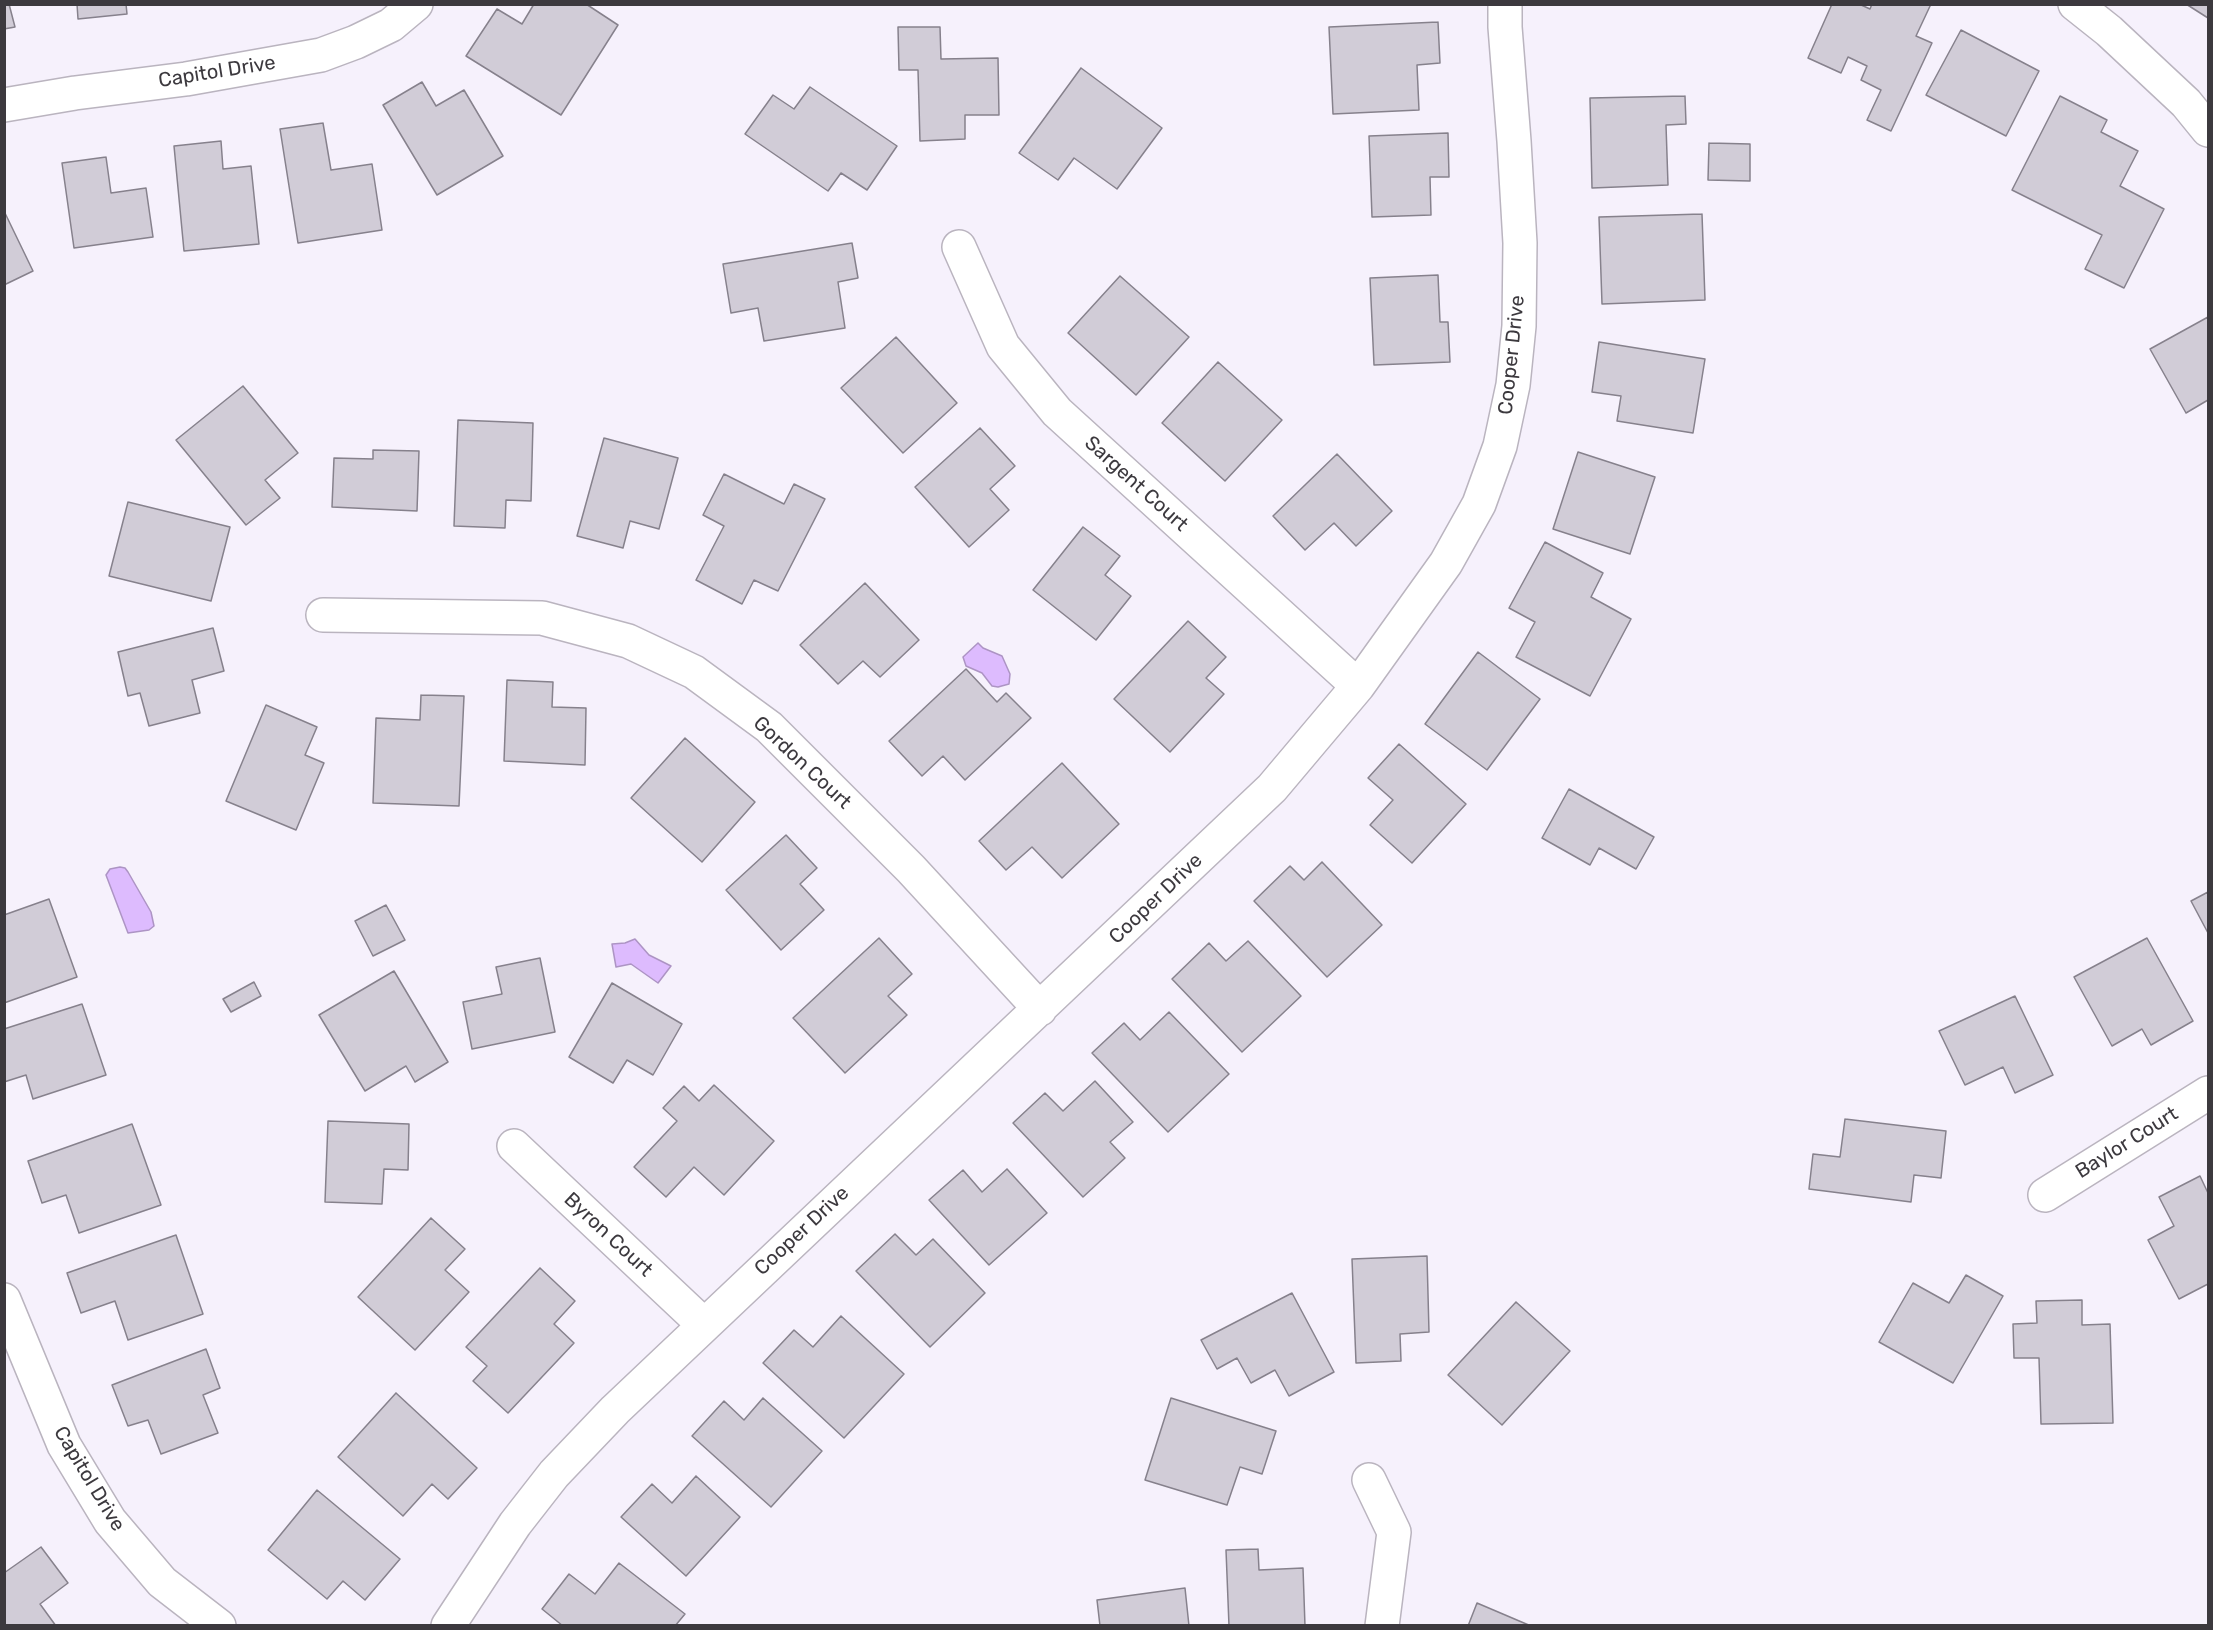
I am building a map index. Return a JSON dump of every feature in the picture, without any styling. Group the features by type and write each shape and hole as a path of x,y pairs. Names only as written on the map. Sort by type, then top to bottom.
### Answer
{"street":[{"name":"Capitol Drive","path":"4,105 75,93 186,79 321,55 391,26 416,4"},
{"name":"Cooper Drive","path":"448,1626 515,1524 554,1474 615,1410 703,1324 1272,788 1358,686 1446,563 1479,504 1500,446 1513,385 1518,336 1520,243 1504,27 1505,4"},
{"path":"2076,4 2109,31 2186,103 2208,130"},
{"name":"Sargent Court","path":"959,246 1004,346 1057,412 1358,686"},
{"name":"Gordon Court","path":"323,615 542,618 628,641 694,672 769,727 911,869 1040,1009"},
{"name":"Baylor Court","path":"2045,1195 2208,1093"},
{"name":"Byron Court","path":"514,1146 703,1324"},
{"name":"Capitol Drive","path":"4,1300 64,1445 110,1521 162,1582 219,1626"},
{"path":"1369,1480 1394,1532 1382,1626"}],"shaded area":[{"path":"978,643 983,648 1002,656 1010,674 1009,684 992,686 982,673 966,666 963,657"},
{"path":"125,868 128,872 151,912 154,926 149,930 128,933 106,875 110,869"},
{"path":"635,939 649,955 671,966 658,983 631,964 616,967 612,944"}],"building":[{"path":"4,4 9,4 15,27 4,29"},
{"path":"77,4 126,4 127,14 78,19"},
{"path":"534,4 586,4 618,25 561,115 466,56 497,9 522,24"},
{"path":"1832,4 1859,4 1870,9 1872,4 1931,4 1916,36 1932,43 1891,131 1867,120 1881,90 1861,80 1867,66 1848,57 1841,73 1808,58"},
{"path":"2186,4 2208,4 2208,18"},
{"path":"1438,22 1440,63 1417,65 1419,110 1333,114 1329,27"},
{"path":"898,27 940,27 941,59 998,58 999,115 965,115 965,139 920,141 918,70 899,70"},
{"path":"1961,30 2039,71 2006,136 1926,95"},
{"path":"1081,68 1162,128 1117,189 1074,158 1058,180 1019,153"},
{"path":"422,82 436,106 464,90 503,156 437,195 383,105"},
{"path":"810,87 897,146 867,190 841,173 828,191 745,134 773,95 794,109"},
{"path":"1685,96 1686,124 1666,125 1668,185 1592,188 1590,98"},
{"path":"2060,96 2107,120 2101,132 2138,151 2120,186 2164,209 2124,288 2085,269 2102,235 2012,190"},
{"path":"323,123 331,170 372,164 382,230 298,243 280,129"},
{"path":"1448,133 1449,177 1430,177 1431,215 1372,217 1369,136"},
{"path":"221,141 223,169 251,166 259,244 184,251 174,146"},
{"path":"1709,143 1750,144 1750,181 1708,180"},
{"path":"106,157 111,193 146,188 153,237 74,248 62,163"},
{"path":"4,211 33,271 4,285"},
{"path":"1702,214 1705,300 1602,304 1599,217"},
{"path":"852,243 858,278 838,282 845,328 764,341 758,308 731,313 723,264"},
{"path":"1438,275 1440,322 1448,322 1450,362 1374,365 1370,278"},
{"path":"1120,276 1189,337 1136,395 1068,333"},
{"path":"2208,317 2208,400 2186,413 2150,349"},
{"path":"896,337 957,403 903,453 841,388"},
{"path":"1599,342 1705,359 1693,433 1617,421 1621,396 1592,392"},
{"path":"1218,362 1282,420 1225,481 1162,423"},
{"path":"243,386 298,453 265,480 280,498 246,525 176,440"},
{"path":"458,420 533,423 531,501 506,500 505,528 454,526"},
{"path":"980,428 1015,466 990,489 1009,510 969,547 915,487"},
{"path":"604,438 678,458 659,529 630,521 623,548 577,536"},
{"path":"373,450 419,451 417,511 332,507 334,458 373,459"},
{"path":"1578,452 1655,477 1630,554 1553,529"},
{"path":"1337,454 1392,511 1356,546 1334,523 1305,550 1273,516"},
{"path":"724,474 784,504 794,484 825,499 778,591 754,580 742,604 696,580 724,526 703,515"},
{"path":"128,502 230,527 211,601 109,576"},
{"path":"1083,527 1120,556 1105,575 1131,596 1096,640 1033,590"},
{"path":"1545,542 1603,573 1591,597 1631,619 1590,696 1516,657 1535,622 1509,608"},
{"path":"865,583 919,640 880,677 863,661 838,684 800,645"},
{"path":"1188,621 1226,657 1206,678 1224,694 1170,752 1114,699"},
{"path":"213,628 224,671 192,680 200,713 149,726 140,693 128,696 118,652"},
{"path":"1478,652 1540,699 1487,770 1425,724"},
{"path":"966,669 997,702 1006,693 1031,718 965,780 943,756 922,776 889,741"},
{"path":"507,680 553,682 552,707 586,708 585,765 504,761"},
{"path":"421,695 464,696 459,806 373,803 376,718 420,720"},
{"path":"266,705 317,727 305,755 324,763 296,830 226,801"},
{"path":"685,738 755,802 702,862 631,798"},
{"path":"1399,744 1466,804 1412,863 1370,825 1393,800 1368,778"},
{"path":"1062,763 1119,824 1062,878 1032,847 1006,870 979,841"},
{"path":"1569,789 1654,837 1636,869 1599,848 1590,865 1542,838"},
{"path":"786,835 817,868 800,884 824,910 781,950 726,890"},
{"path":"1322,862 1382,925 1327,977 1254,901 1290,866 1304,880"},
{"path":"2208,892 2208,933 2191,901"},
{"path":"49,899 77,977 4,1003 4,915"},
{"path":"386,905 405,940 373,956 355,921"},
{"path":"879,938 912,974 888,996 907,1015 845,1073 793,1018"},
{"path":"2147,938 2193,1021 2151,1045 2142,1029 2112,1046 2074,977"},
{"path":"1248,941 1301,996 1242,1052 1172,979 1209,943 1226,961"},
{"path":"540,958 555,1032 472,1049 463,1002 502,994 496,967"},
{"path":"394,971 448,1062 415,1082 406,1066 365,1091 319,1015"},
{"path":"254,982 261,996 231,1012 223,999"},
{"path":"612,983 682,1024 653,1075 627,1060 613,1083 569,1057"},
{"path":"2015,996 2053,1075 2015,1093 2003,1067 1965,1085 1939,1031"},
{"path":"82,1004 106,1075 33,1099 26,1075 4,1082 4,1029"},
{"path":"1169,1012 1229,1074 1168,1132 1092,1053 1124,1023 1140,1040"},
{"path":"1095,1081 1133,1122 1110,1142 1125,1158 1083,1197 1013,1123 1045,1093 1063,1111"},
{"path":"714,1085 774,1141 724,1195 694,1167 666,1197 634,1167 677,1121 663,1108 684,1086 699,1101"},
{"path":"1845,1119 1946,1131 1941,1178 1914,1175 1911,1202 1809,1189 1813,1154 1840,1157"},
{"path":"328,1121 409,1124 408,1170 384,1169 382,1204 325,1202"},
{"path":"132,1124 161,1205 79,1233 66,1195 42,1203 28,1161"},
{"path":"1007,1169 1047,1213 989,1265 929,1200 963,1170 982,1192"},
{"path":"2200,1176 2208,1193 2208,1284 2179,1299 2148,1240 2174,1226 2159,1197"},
{"path":"431,1218 465,1249 445,1270 469,1292 415,1350 358,1297"},
{"path":"895,1234 916,1255 933,1239 985,1293 930,1347 856,1271"},
{"path":"176,1235 203,1314 128,1340 115,1301 81,1313 67,1273"},
{"path":"1427,1256 1429,1332 1400,1334 1401,1361 1356,1363 1352,1259"},
{"path":"540,1268 575,1301 554,1324 574,1343 508,1413 473,1381 487,1366 466,1347"},
{"path":"1966,1275 2003,1296 1953,1383 1879,1342 1913,1283 1949,1303"},
{"path":"1292,1293 1334,1372 1289,1396 1275,1370 1251,1383 1237,1358 1217,1369 1201,1340"},
{"path":"2082,1300 2082,1325 2110,1324 2113,1423 2041,1424 2039,1358 2014,1358 2013,1324 2037,1323 2036,1301"},
{"path":"1516,1302 1570,1351 1502,1425 1448,1375"},
{"path":"841,1316 904,1374 844,1438 763,1363 794,1330 813,1347"},
{"path":"206,1349 220,1388 203,1395 218,1433 161,1454 148,1420 128,1426 112,1385"},
{"path":"396,1393 477,1468 448,1499 432,1484 403,1516 338,1457"},
{"path":"763,1398 822,1451 771,1507 692,1436 724,1401 744,1420"},
{"path":"1171,1398 1276,1431 1262,1474 1240,1467 1227,1505 1145,1480"},
{"path":"696,1476 740,1517 686,1576 621,1517 652,1484 672,1503"},
{"path":"317,1490 400,1559 365,1600 343,1581 327,1599 268,1550"},
{"path":"41,1547 68,1583 40,1604 56,1626 4,1626 4,1573"},
{"path":"1258,1549 1259,1570 1303,1568 1305,1626 1229,1626 1226,1550"},
{"path":"619,1563 685,1614 675,1626 563,1626 542,1609 569,1574 595,1594"},
{"path":"1185,1588 1189,1626 1100,1626 1097,1600"},
{"path":"1477,1603 1531,1626 1468,1626"}]}
